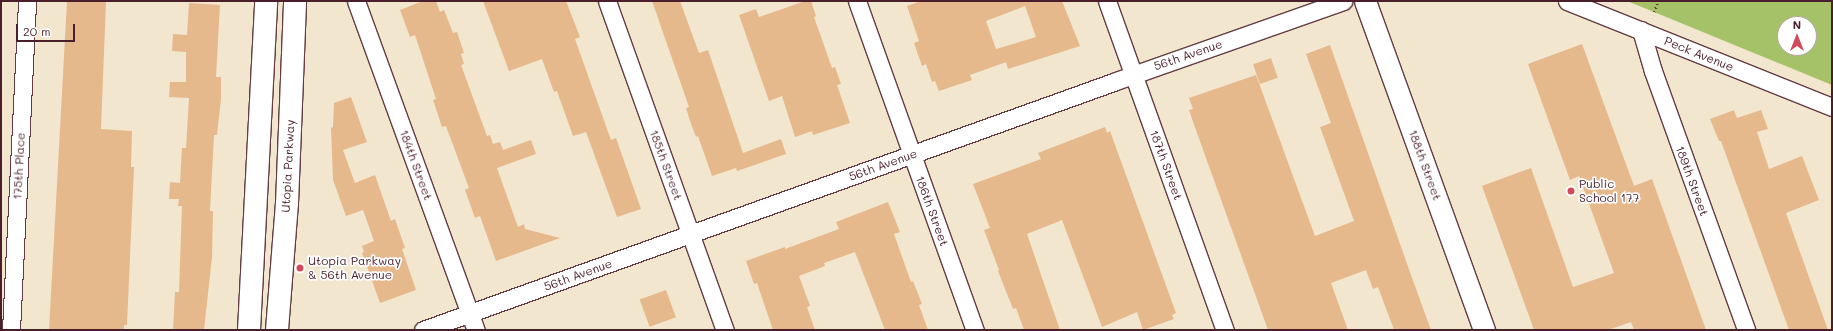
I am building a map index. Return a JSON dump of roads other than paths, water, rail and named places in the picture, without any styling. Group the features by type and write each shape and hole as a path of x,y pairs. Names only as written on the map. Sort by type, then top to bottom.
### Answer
{"main road":[{"path":"249,330 266,1"},
{"name":"Utopia Parkway","path":"277,330 287,203 295,1"}],"street":[{"name":"175th Place","path":"11,330 27,1"},
{"name":"184th Street","path":"356,1 476,330"},
{"name":"185th Street","path":"607,1 725,330"},
{"name":"186th Street","path":"857,1 975,330"},
{"name":"187th Street","path":"1107,1 1226,330"},
{"name":"56th Avenue","path":"423,330 1133,74 1344,1"},
{"name":"188th Street","path":"1365,1 1484,330"},
{"name":"Peck Avenue","path":"1567,1 1832,107"},
{"name":"189th Street","path":"1641,30 1653,71 1746,330"}],"place":[{"name":"Public School 177","path":"1571,191"},
{"name":"Utopia Parkway & 56th Avenue","path":"300,268"}]}
